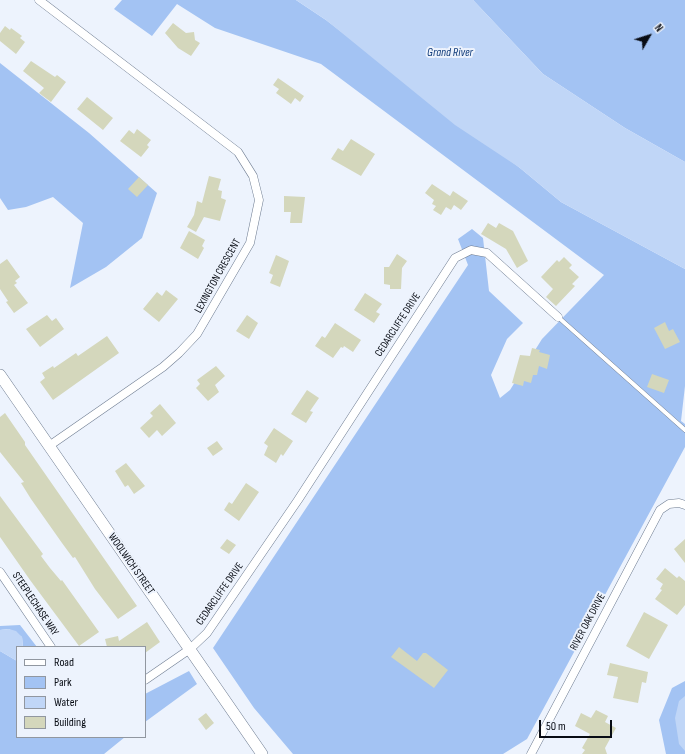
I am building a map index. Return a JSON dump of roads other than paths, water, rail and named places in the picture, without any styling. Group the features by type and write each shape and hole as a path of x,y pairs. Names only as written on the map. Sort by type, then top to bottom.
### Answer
{"street":[{"name":"LEXINGTON CRESCENT","path":"39,0 238,152 253,176 258,200 250,243 197,334 163,367 49,446"},
{"name":"CEDARCLIFFE DRIVE","path":"190,649 207,633 298,500 455,258 471,250 487,253 558,317"},
{"name":"WOOLWICH STREET","path":"0,375 262,754"},
{"name":"RIVER OAK DRIVE","path":"531,754 660,510 669,504 679,503 685,505"},
{"name":"STEEPLECHASE WAY","path":"0,572 50,646"},
{"path":"146,679 190,649"}],"lane":[{"name":"CEDARCLIFFE DRIVE","path":"558,317 685,430"}],"water":[{"name":"Grand River","path":"296,0 473,0 543,74 625,128 685,162 685,269 561,202 520,168 455,125 326,20"},
{"path":"9,629 16,631 22,637 23,646 16,646 16,660 0,651 0,630"},
{"path":"685,696 685,751 679,744 675,718 679,701"}]}
